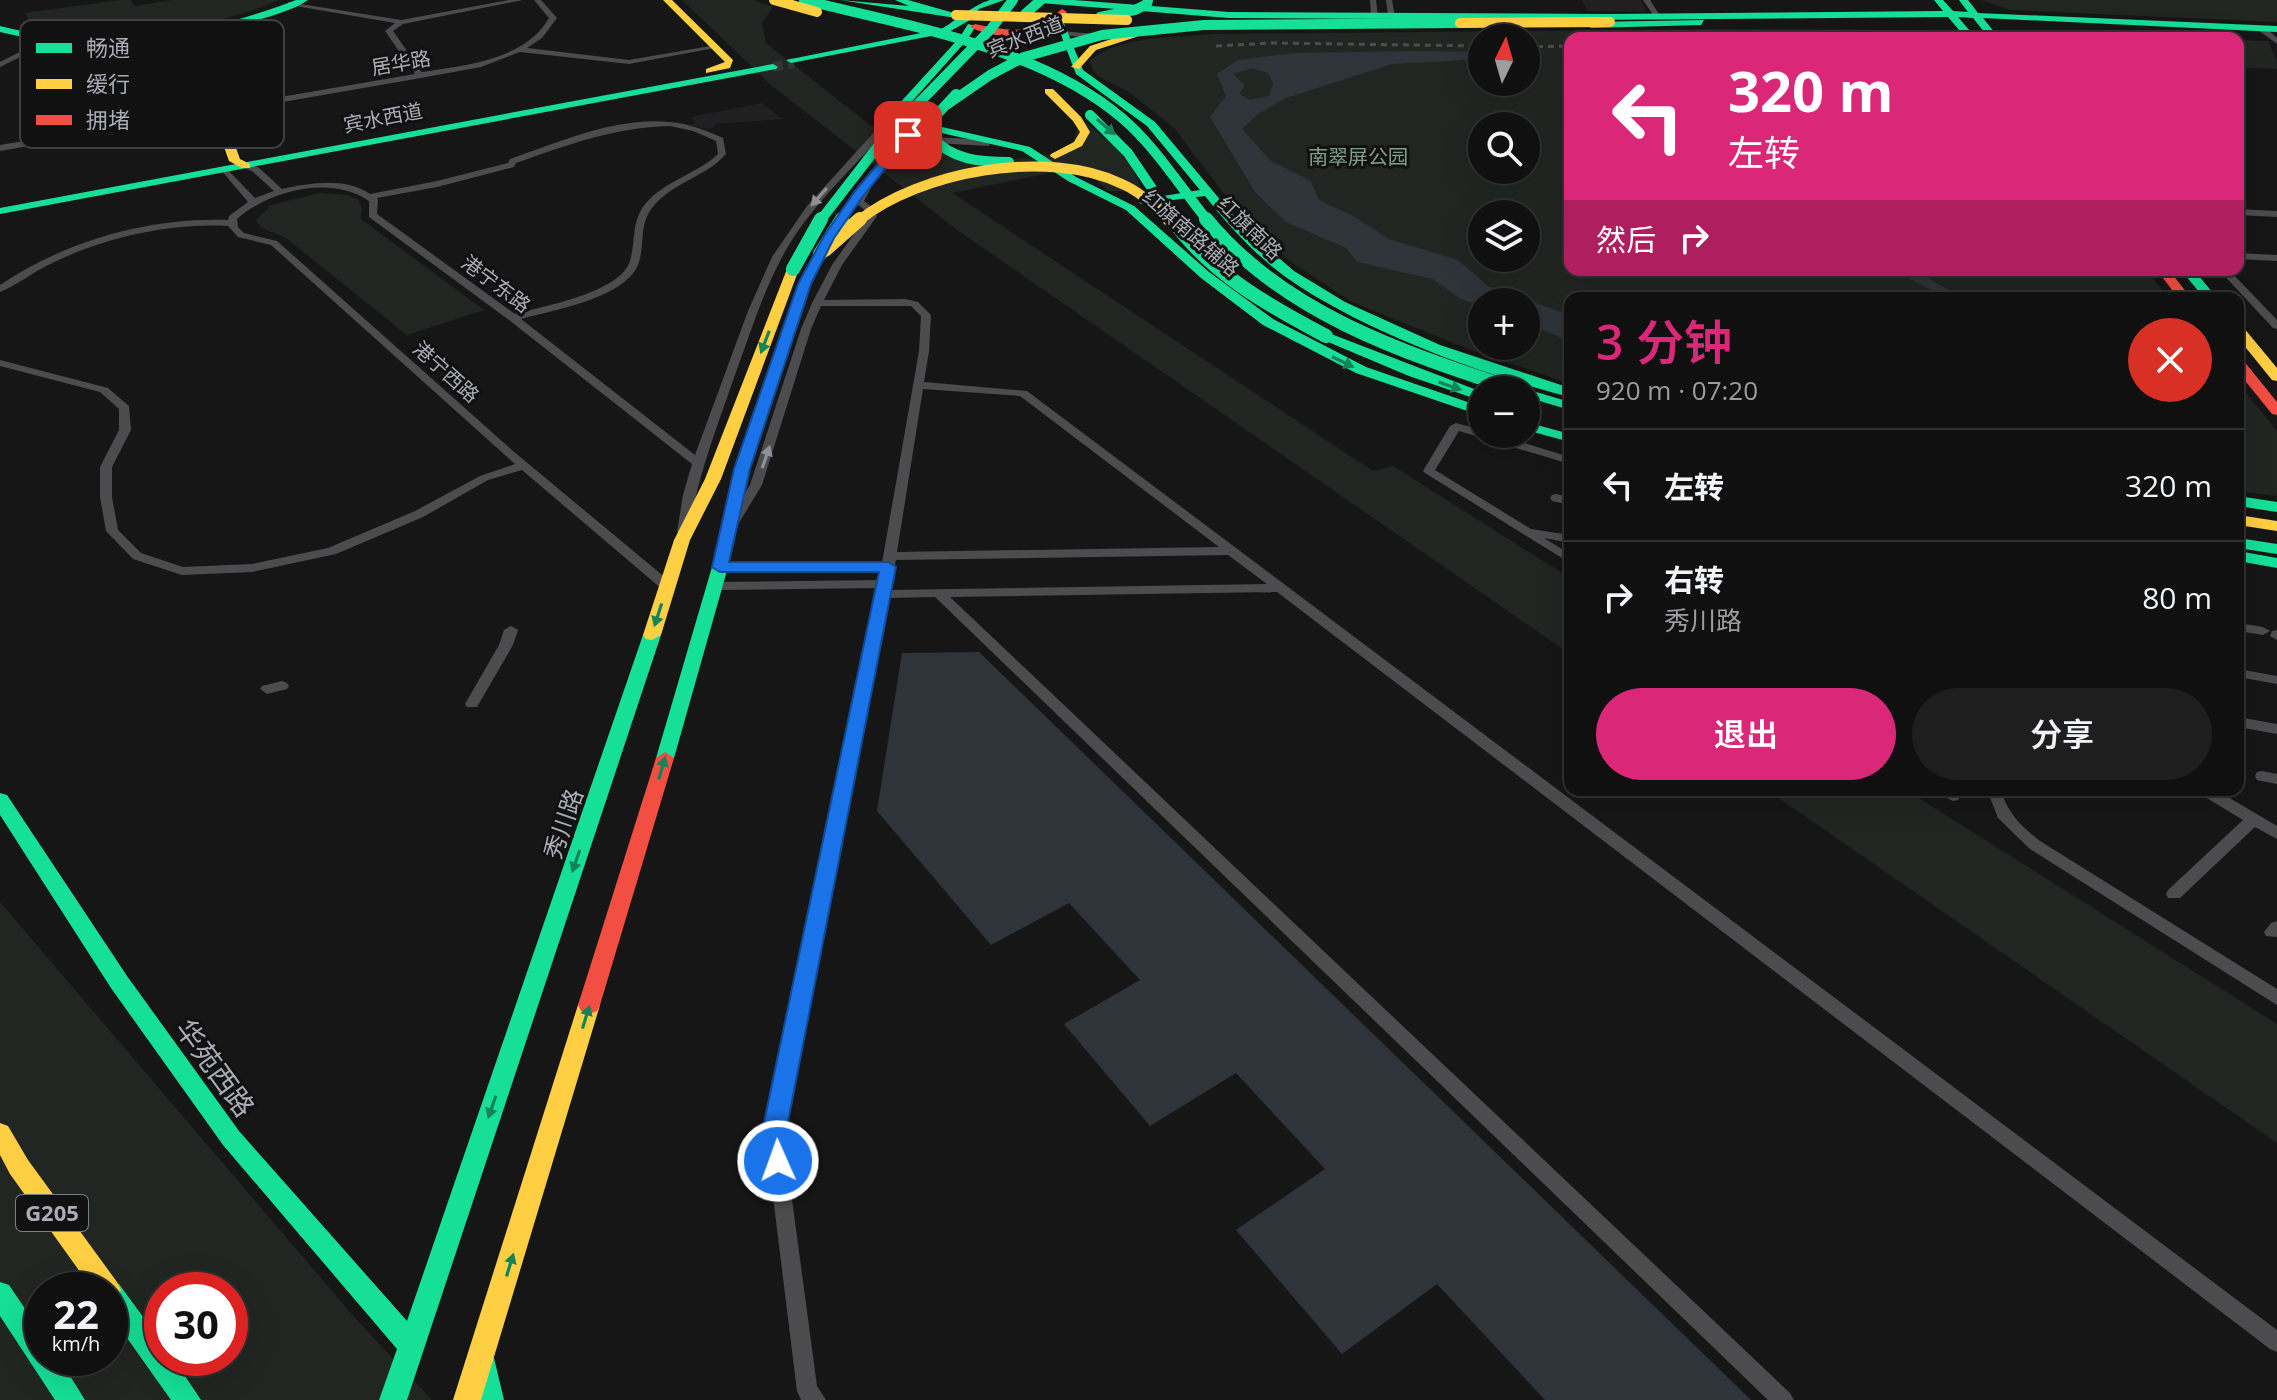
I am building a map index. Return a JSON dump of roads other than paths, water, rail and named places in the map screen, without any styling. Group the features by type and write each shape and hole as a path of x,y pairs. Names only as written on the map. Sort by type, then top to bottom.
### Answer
{"main road":[{"path":"525,112 729,65 730,62 716,47 667,0"},
{"name":"红旗南路","path":"774,0 978,60 1049,91 1105,124 1138,162 1177,226 1226,274 1271,306 1326,336 1468,392"},
{"name":"红旗南路","path":"804,0 1010,60 1091,97 1143,136 1196,207 1232,247 1283,287 1369,336 1479,376"},
{"path":"844,0 970,16 1216,15 1382,7 1610,19"},
{"path":"899,0 911,6 970,16 1018,11 1117,15 1135,10 1147,4 1148,0"},
{"path":"1963,0 1981,29"},
{"path":"237,20 296,2"},
{"path":"970,16 1018,11 1048,27 1063,14"},
{"path":"880,169 942,110 989,59 1018,11"},
{"path":"467,1400 715,586 742,469 804,284 859,193 1018,11"},
{"name":"秀川路","path":"393,1400 682,540 713,479 802,246 834,197 958,60 1018,11"},
{"name":"宾水西道","path":"1063,14 1701,22 1948,12"},
{"name":"宾水西道","path":"942,110 980,80 1020,58 1079,40 1136,30 1221,25 1948,12 1981,29 2199,32"},
{"name":"红旗南路辅路","path":"1063,14 1079,72 1151,124 1239,230 1283,268 1340,305 1435,348 1564,391"},
{"path":"970,16 956,46 891,119 988,143 1075,190 1120,202 1198,196 1206,188"},
{"name":"宾水西道","path":"782,63 928,38 970,16"},
{"name":"宾水西道","path":"0,209 937,33 970,16"},
{"path":"0,20 20,28"},
{"path":"1076,67 1081,56 1092,47 1120,38 1208,29 1701,22"},
{"path":"0,29 20,33"},
{"name":"宾水西道","path":"2244,33 2272,33"},
{"path":"928,38 954,38 956,46"},
{"path":"942,110 931,137 940,148 953,154 1000,162 1055,156 1078,144 1085,132 1077,119 1049,91"},
{"path":"525,112 662,95"},
{"path":"230,148 238,163"},
{"path":"820,254 868,213 891,201 974,176 1023,168 1078,170 1119,182 1177,226"},
{"name":"红旗南路辅路","path":"1120,202 1232,297 1268,322 1361,370 1468,407"},
{"path":"1143,221 1141,214 1144,210 1186,205 1223,209"},
{"path":"2168,276 2180,292"},
{"path":"2192,276 2206,292"},
{"path":"2244,337 2277,377"},
{"path":"2244,370 2277,411"},
{"path":"1540,397 1564,404"},
{"path":"1540,414 1564,420"},
{"path":"1540,430 1564,436"},
{"path":"2244,502 2277,507"},
{"path":"2244,521 2277,526"},
{"path":"2244,544 2277,549"},
{"path":"2244,557 2277,563"},
{"name":"华苑西路","path":"0,800 119,982 231,1138 412,1347"},
{"name":"G205","path":"0,1133 19,1167 95,1272"},
{"path":"0,1294 24,1330"},
{"name":"G205","path":"128,1318 187,1400"},
{"path":"487,1340 485,1369 490,1400"},
{"path":"55,1376 71,1400"}],"street":[{"path":"296,2 401,22 520,0"},
{"name":"居华路","path":"284,99 478,65 521,50 547,31 553,18 537,0"},
{"path":"1646,0 1659,17"},
{"path":"1063,14 1120,38"},
{"path":"401,22 389,31 421,76"},
{"path":"521,50 629,62 716,47"},
{"path":"0,65 20,55"},
{"path":"682,540 685,508 699,464 751,316 775,260 816,200 891,119"},
{"path":"0,289 47,261 119,237 151,229 230,223 237,212 259,199 280,192 331,187 363,191 371,196 437,184 511,165 513,161 611,129 653,125 686,127 706,132 720,140 722,154 714,162 653,201 642,212 630,272 580,298 513,318"},
{"path":"731,527 756,485 817,303 837,265 872,216 870,210 859,202 861,195 907,141 988,143"},
{"name":"居华路","path":"0,148 20,145"},
{"path":"238,163 255,169 280,192"},
{"path":"238,163 259,199"},
{"name":"港宁东路","path":"371,196 374,200 372,215 513,318 699,464"},
{"path":"2244,212 2277,214"},
{"name":"港宁西路","path":"230,223 241,235 274,243 524,465 668,587"},
{"path":"2244,256 2277,258"},
{"path":"2230,276 2277,326"},
{"path":"815,1400 807,1391 774,1132 884,589 926,315 920,308 905,302 817,303"},
{"path":"0,363 104,390 125,408 125,430 106,467 106,497 112,531 137,556 182,571 252,568 332,551 405,520 484,478 524,465"},
{"path":"917,385 1012,389 1023,393 2277,1342"},
{"path":"1564,459 1456,426 1429,471 1564,555"},
{"path":"1556,498 1564,500"},
{"path":"1524,531 1564,538"},
{"path":"720,567 1233,551"},
{"path":"715,586 938,593 1283,588"},
{"path":"938,593 1783,1400"},
{"path":"2244,628 2272,634"},
{"path":"472,704 506,645 511,630"},
{"path":"2244,674 2277,680"},
{"path":"2244,723 2277,729"},
{"path":"1995,796 2013,828 2035,845 2277,998"},
{"path":"2215,796 2277,833"},
{"path":"2174,894 2254,819"}],"tunnel":[{"path":"773,67 794,63"}],"railway":[{"path":"1216,46 1272,43 1468,46"},
{"path":"1540,47 1564,46"}],"park label":[{"name":"南翠屏公园","path":"1358,157"}]}
